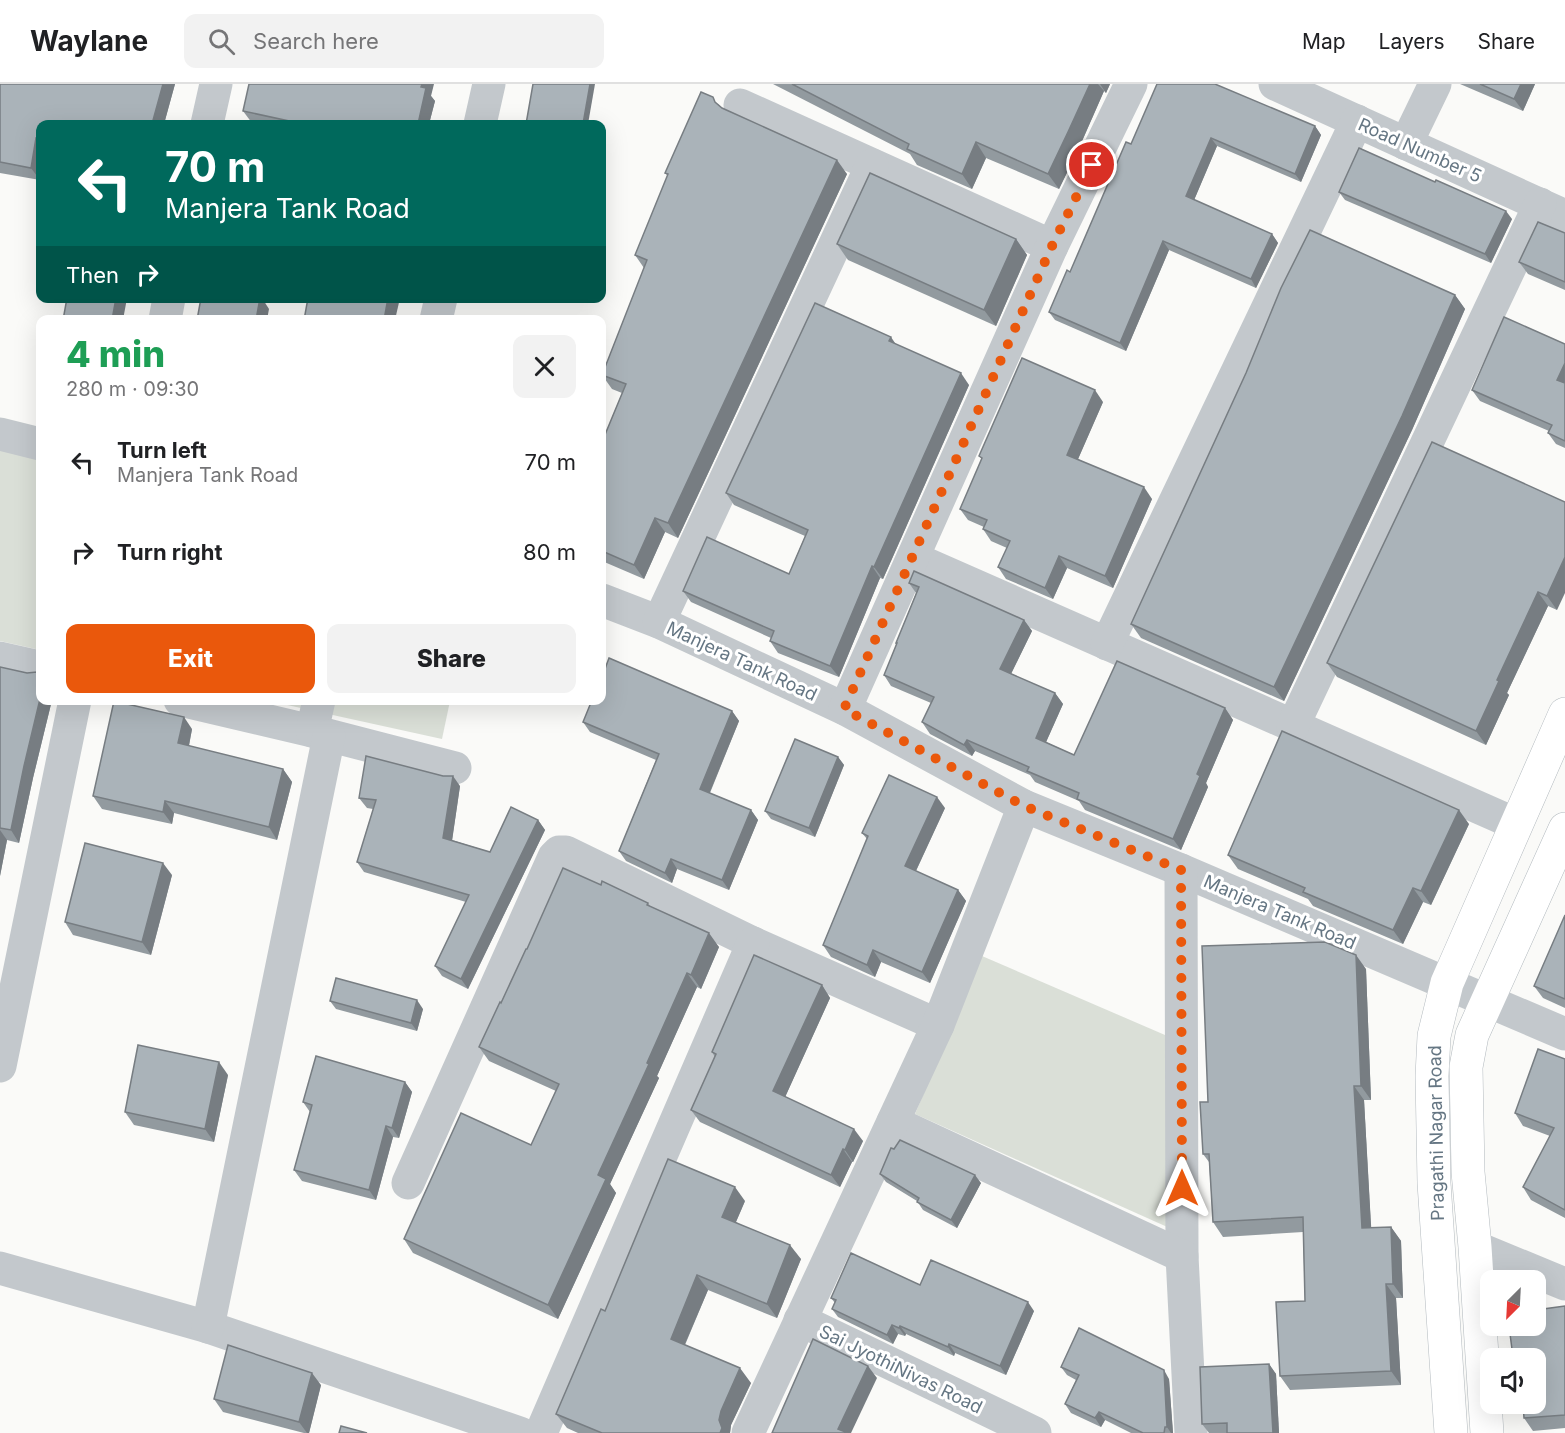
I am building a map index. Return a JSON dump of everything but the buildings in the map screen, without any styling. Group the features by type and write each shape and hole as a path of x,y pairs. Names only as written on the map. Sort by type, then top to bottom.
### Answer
{"main road":[{"name":"Pragathi Nagar Road","path":"1450,1433 1434,1183 1432,1076 1434,1036 1448,983 1565,714"},
{"name":"Pragathi Nagar Road","path":"1487,1433 1468,1172 1467,1067 1472,1035 1565,829"}],"street":[{"path":"208,120 216,84"},
{"path":"481,120 489,84"},
{"path":"844,709 1052,246 1131,84"},
{"name":"Road Number 5","path":"1275,84 1552,210"},
{"path":"1406,144 1435,84"},
{"path":"740,105 1052,246"},
{"path":"1107,644 1357,121"},
{"path":"659,622 872,165"},
{"path":"1293,726 1552,210"},
{"path":"0,435 36,443"},
{"path":"913,558 1516,824"},
{"name":"Manjera Tank Road","path":"606,602 659,622 844,709 1024,806 1181,870 1565,1034"},
{"path":"0,658 36,666"},
{"path":"0,1066 74,705"},
{"path":"210,705 320,723 455,768"},
{"path":"207,1327 320,723"},
{"path":"747,1433 938,1025 1024,806"},
{"path":"408,1183 554,856 559,852 566,852 753,943 938,1025"},
{"path":"1181,870 1182,1256 1191,1433"},
{"path":"541,1433 753,943"},
{"path":"892,1122 1182,1256"},
{"path":"1475,1246 1565,1284"},
{"path":"0,1268 207,1327 520,1433"},
{"name":"Sai JyothiNivas Road","path":"800,1320 1035,1433"}],"shaded area":[{"path":"0,445 36,453 36,649 0,641"},
{"path":"287,705 449,705 442,739"},
{"path":"982,956 1165,1035 1174,1230 915,1114"}],"route":[{"path":"1092,165 1052,246 844,709 1024,806 1181,870 1182,1188"}]}
